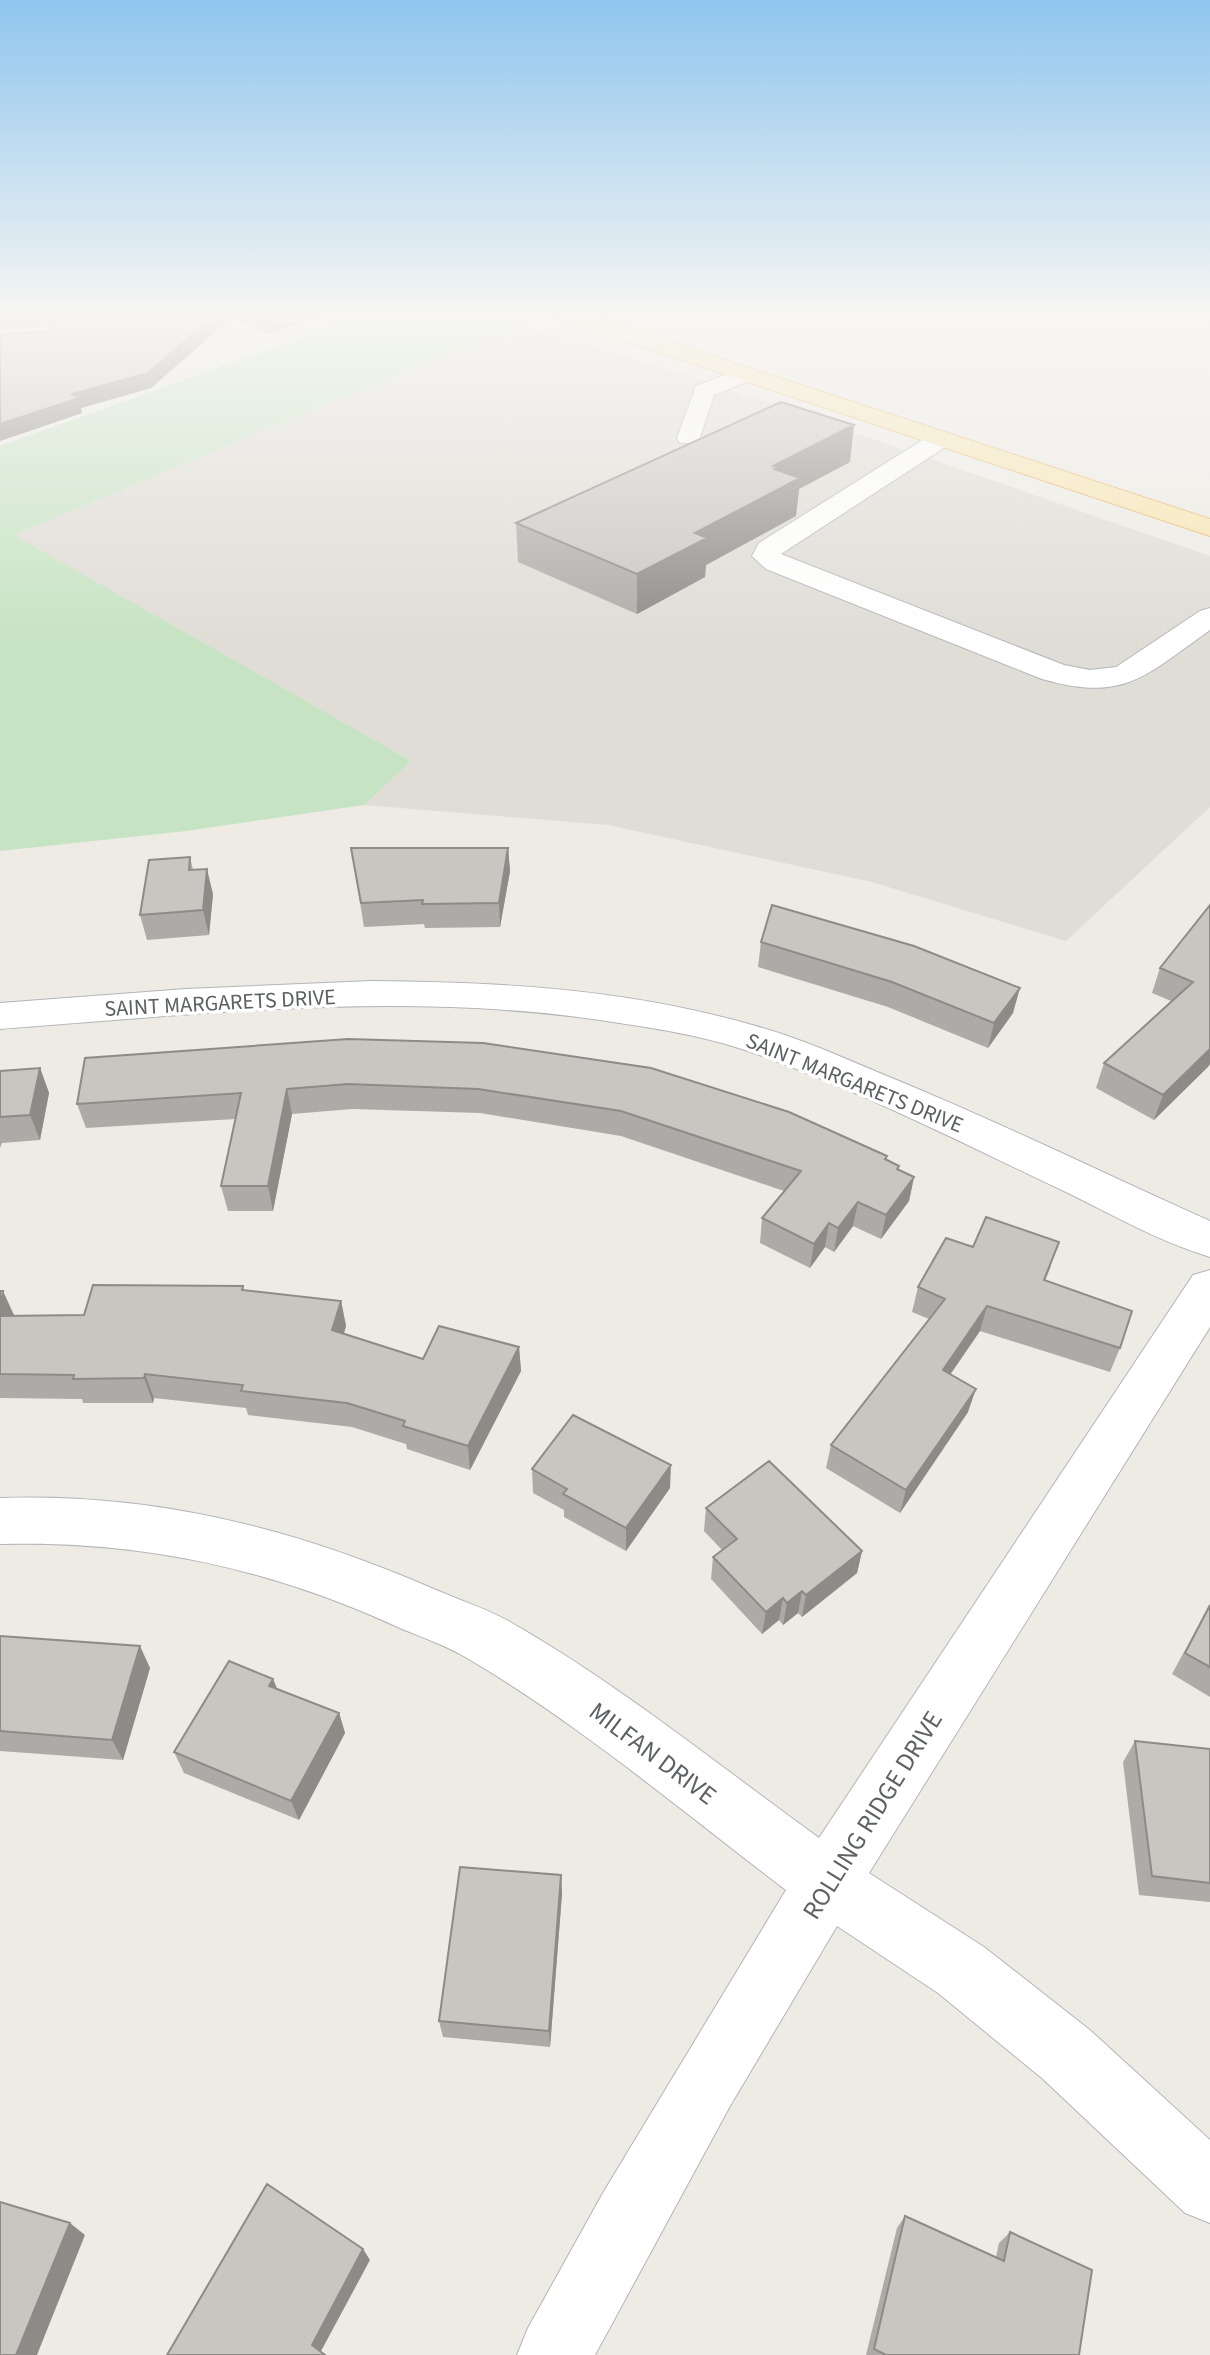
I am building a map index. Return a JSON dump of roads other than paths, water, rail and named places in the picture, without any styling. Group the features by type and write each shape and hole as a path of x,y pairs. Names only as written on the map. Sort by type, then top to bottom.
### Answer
{"main road":[{"path":"893,423 1210,528"}],"street":[{"path":"689,438 694,423"},
{"path":"941,439 769,549 766,556 847,592 1075,678 1115,679 1127,674 1210,617"},
{"name":"SAINT MARGARETS DRIVE","path":"0,1016 390,991 515,996 605,1007 742,1036 799,1056 904,1099 1210,1240"},
{"name":"ROLLING RIDGE DRIVE","path":"555,2355 681,2127 828,1883 1210,1288"},
{"name":"MILFAN DRIVE","path":"0,1521 66,1519 205,1537 351,1579 489,1640 558,1683 828,1883 961,1970 1055,2045 1210,2188"}]}
